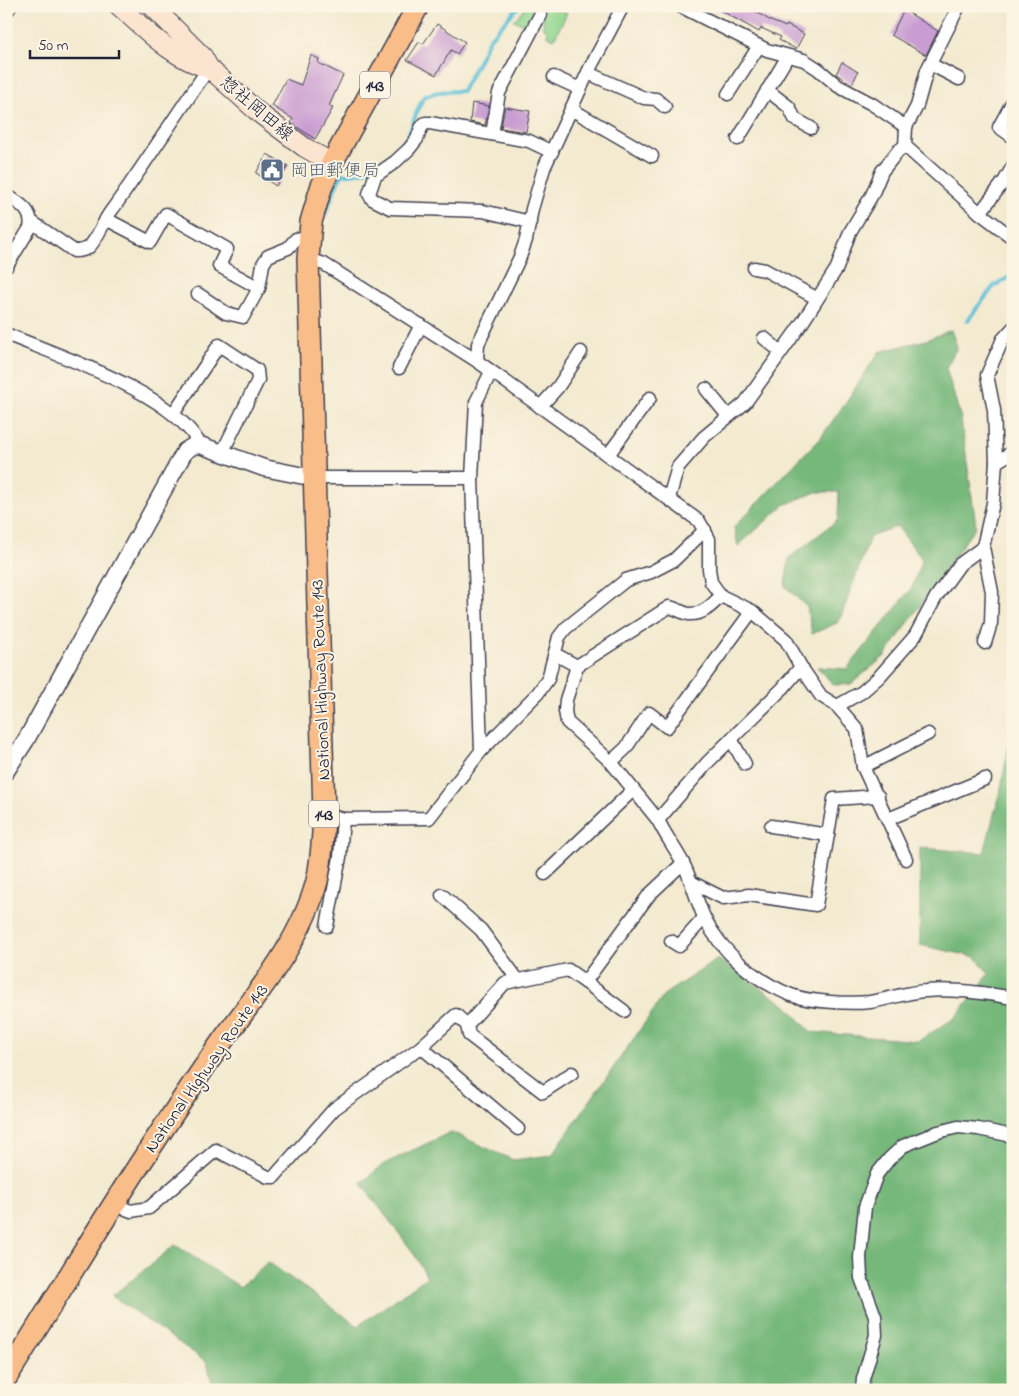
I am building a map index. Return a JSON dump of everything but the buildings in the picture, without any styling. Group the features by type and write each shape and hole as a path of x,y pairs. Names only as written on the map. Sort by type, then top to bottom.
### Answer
{"highway":[{"name":"National Highway Route 143","path":"6,1378 113,1204 203,1069 269,977 288,947 308,907 317,882 322,856 334,816 314,478 309,237 314,208 332,163 418,6"}],"main road":[{"name":"惣社岡田線","path":"119,6 166,46 190,61 208,68 281,132 332,163"},
{"name":"惣社岡田線","path":"152,6 203,57 208,68"}],"street":[{"path":"477,361 478,344 520,257 526,240 544,168 588,73 623,6"},
{"path":"680,6 767,50 804,60 838,86 872,104 906,127"},
{"path":"905,146 906,127 917,106 930,64 959,6"},
{"path":"492,134 499,93 540,15"},
{"path":"728,94 759,46"},
{"path":"738,139 788,56"},
{"path":"930,64 959,78"},
{"path":"6,195 26,207 32,222 74,251 89,247 208,68"},
{"path":"588,73 644,98 656,99 666,107"},
{"path":"554,76 580,90"},
{"path":"767,90 789,108 795,119 811,128"},
{"path":"1013,101 1000,127 1013,137"},
{"path":"571,109 652,156"},
{"path":"530,222 483,211 390,208 372,199 369,194 376,176 409,149 417,139 425,123 430,122 529,141 552,152"},
{"path":"905,146 980,213 1013,238"},
{"path":"670,498 678,467 704,437 745,403 802,323 836,268 850,232 872,195 882,171 898,151 905,146"},
{"path":"980,213 1013,166"},
{"path":"106,219 150,242 166,214 227,249 219,266 259,288"},
{"path":"6,267 32,222"},
{"path":"198,294 226,313 243,317 259,288 263,264 268,256 288,248 296,239 309,237"},
{"path":"308,259 324,264 477,361 699,520 709,538 711,582 721,596 752,610 786,640 821,696 838,706 857,729 863,767 906,858"},
{"path":"754,268 765,270 816,298"},
{"path":"399,368 421,325"},
{"path":"985,643 991,623 992,592 983,547 993,503 996,462 994,410 987,375 1003,339 1013,328"},
{"path":"6,334 96,371 145,395 173,414 194,433 200,445"},
{"path":"764,338 781,352"},
{"path":"173,414 219,345 257,370 258,380 222,453"},
{"path":"540,407 558,386 581,352"},
{"path":"480,751 472,478 476,402 491,372"},
{"path":"706,389 728,416"},
{"path":"608,455 650,398"},
{"path":"6,771 26,740 185,451 193,446 200,445 264,468 314,478 472,478"},
{"path":"996,462 1013,452"},
{"path":"327,926 340,857 334,816 428,818 480,751 538,693 548,679 559,637 566,628 626,580 651,572 674,560 705,530"},
{"path":"838,706 862,692 879,677 915,636 936,597 960,564 983,547"},
{"path":"721,596 708,610 688,614 678,608 669,607 577,666 566,700 565,711 567,722 611,762 658,820 683,863 704,918 717,941 766,983 793,996 841,1002 870,1002 926,990 955,991 1013,998"},
{"path":"611,762 626,748 649,713 667,727 752,610"},
{"path":"555,654 577,666"},
{"path":"658,820 708,762 802,667"},
{"path":"863,767 928,734"},
{"path":"731,739 745,764"},
{"path":"888,819 985,779"},
{"path":"545,874 633,790"},
{"path":"691,882 723,898 749,895 816,905 834,798 878,796"},
{"path":"772,826 828,835"},
{"path":"585,982 648,894 683,863"},
{"path":"442,895 481,930 518,980"},
{"path":"671,941 679,946 704,918"},
{"path":"468,1025 505,983 568,970 624,1011"},
{"path":"113,1204 131,1211 149,1208 216,1150 268,1177 274,1177 334,1109 421,1047 456,1015 468,1025 469,1035 543,1092 572,1073"},
{"path":"421,1047 518,1129"},
{"path":"862,1390 876,1335 875,1316 861,1278 860,1257 865,1206 877,1174 903,1146 938,1132 958,1127 1013,1136"}],"green space":[{"path":"527,6 550,6 567,13 554,39 547,35 548,31 543,27 544,17 528,27 514,20"},
{"path":"951,330 957,347 946,368 961,419 976,526 885,656 851,684 834,685 817,667 847,669 912,588 922,559 897,526 870,537 839,622 812,634 807,607 785,586 789,558 838,520 839,492 816,492 784,505 738,546 734,527 821,437 879,352 926,340"},
{"path":"1013,721 1013,1390 836,1390 830,1385 828,1390 214,1390 207,1362 112,1296 175,1245 240,1287 268,1262 358,1326 427,1277 413,1252 361,1183 384,1164 451,1132 513,1160 552,1155 665,994 718,959 787,1006 811,1032 918,1041 955,1018 989,974 976,957 920,945 920,848 984,853 1001,788"}],"waterway":[{"path":"325,215 337,183 343,174 361,173 372,168 401,147 408,136 425,96 438,92 462,91 489,39 519,6"},
{"path":"967,321 994,286 1013,275"}],"place":[{"name":"岡田郵便局","path":"272,170"}]}
